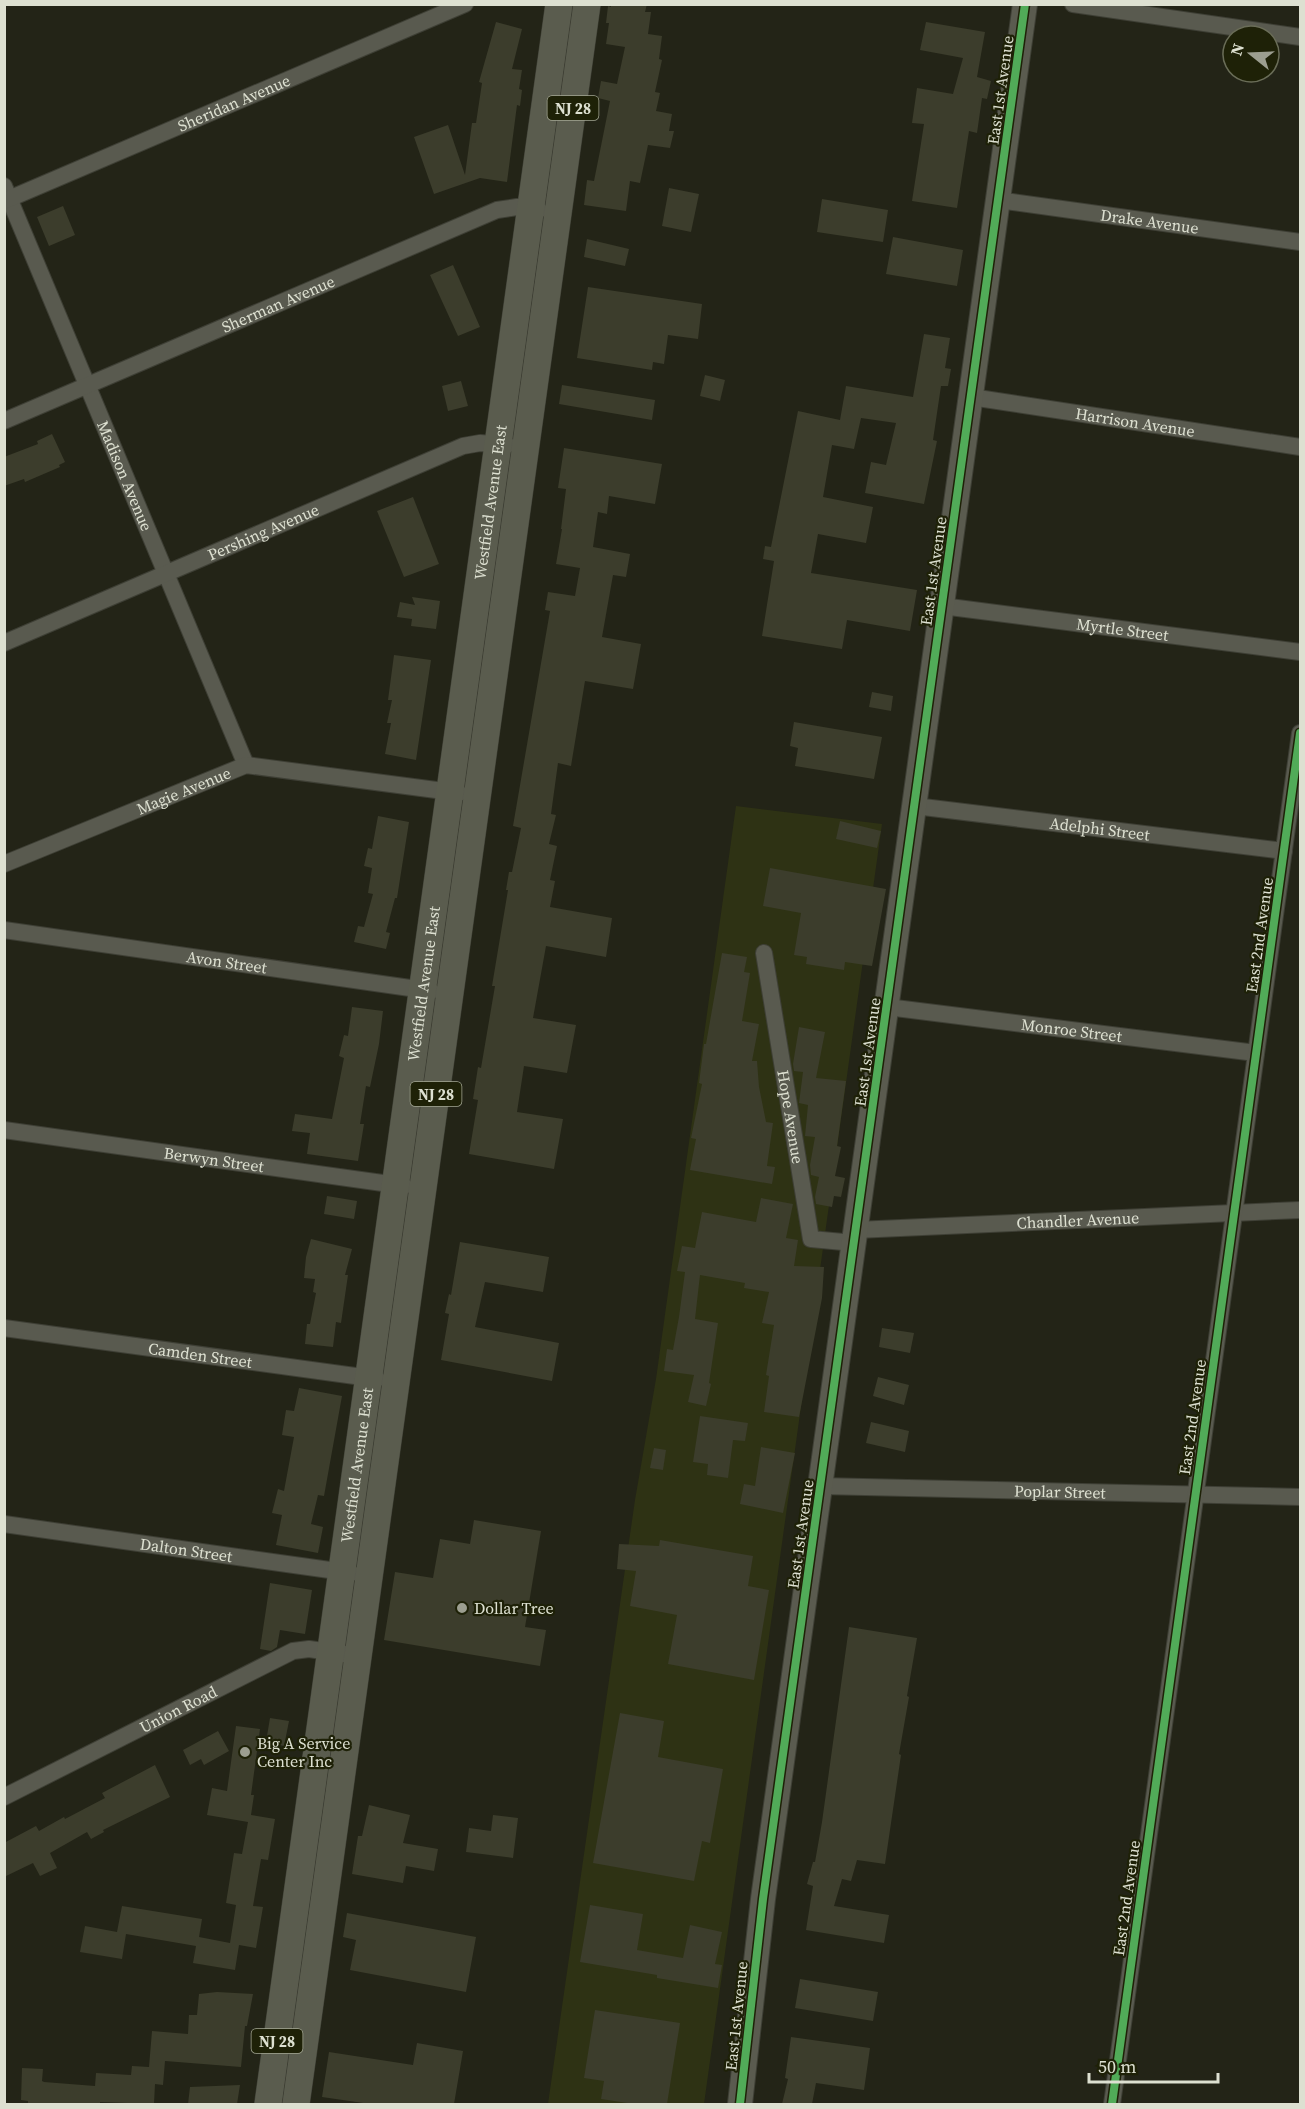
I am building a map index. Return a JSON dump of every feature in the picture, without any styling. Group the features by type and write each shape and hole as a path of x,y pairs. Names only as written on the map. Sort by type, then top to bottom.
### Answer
{"main road":[{"name":"Westfield Avenue East","path":"268,2104 559,4"},
{"name":"Westfield Avenue East","path":"296,2104 587,4"},
{"path":"475,617 502,621"}],"street":[{"name":"Sheridan Avenue","path":"6,196 465,4"},
{"name":"East 1st Avenue","path":"740,2104 758,1935 1025,4"},
{"path":"1073,4 1300,37"},
{"name":"Madison Avenue","path":"6,196 246,765"},
{"name":"Drake Avenue","path":"998,200 1300,242"},
{"name":"Sherman Avenue","path":"4,421 497,210 518,207 558,212"},
{"name":"Harrison Avenue","path":"971,396 1300,447"},
{"name":"Pershing Avenue","path":"4,643 464,446 480,443 526,447"},
{"name":"Myrtle Street","path":"942,606 1300,652"},
{"name":"East 2nd Avenue","path":"1112,2104 1300,733"},
{"name":"Magie Avenue","path":"4,864 246,765 478,796"},
{"name":"Adelphi Street","path":"915,806 1284,850"},
{"name":"Avon Street","path":"4,930 450,994"},
{"name":"Hope Avenue","path":"764,953 811,1239 855,1237"},
{"name":"Monroe Street","path":"887,1007 1256,1053"},
{"name":"Berwyn Street","path":"4,1130 423,1188"},
{"name":"Chandler Avenue","path":"855,1237 1300,1210"},
{"name":"Camden Street","path":"4,1328 396,1381"},
{"name":"Poplar Street","path":"820,1486 1300,1497"},
{"name":"Dalton Street","path":"4,1524 370,1576"},
{"name":"Union Road","path":"4,1797 284,1655 301,1649 358,1656"}],"shaded area":[{"path":"736,806 882,824 704,2104 548,2104 635,1500 656,1379"}],"building":[{"path":"611,4 647,4 645,12 651,12 648,34 662,36 659,59 662,60 655,92 660,93 656,111 672,114 669,131 674,131 670,148 648,145 640,183 630,181 626,211 584,205 587,180 594,181 610,101 598,98 601,81 617,84 625,47 606,44 609,23 606,23 608,6 611,7"},
{"path":"496,22 522,29 512,69 522,70 519,89 522,90 520,106 517,105 507,182 480,178 434,194 414,137 448,125 465,175 472,123 476,123 482,83 479,82"},
{"path":"926,22 985,32 977,77 991,81 987,99 982,98 977,133 969,131 957,208 912,201 924,124 912,123 917,88 953,94 963,58 920,50"},
{"path":"669,188 699,194 691,232 662,226"},
{"path":"822,199 888,210 883,242 817,232"},
{"path":"63,206 75,235 49,246 37,217"},
{"path":"893,237 963,250 957,286 886,274"},
{"path":"587,239 629,249 625,266 584,257"},
{"path":"453,265 480,327 458,336 430,275"},
{"path":"588,287 702,304 698,339 668,335 664,364 653,362 652,370 577,358"},
{"path":"924,334 950,338 945,368 951,369 948,386 941,386 933,440 937,441 924,504 865,493 871,462 886,465 896,423 861,418 854,449 832,445 823,497 873,507 866,543 818,534 811,573 917,590 910,631 847,620 842,649 762,636 774,561 763,559 765,546 771,547 798,411 840,420 846,386 913,397"},
{"path":"705,375 725,380 720,401 700,396"},
{"path":"461,381 468,406 448,411 442,386"},
{"path":"562,385 655,400 652,420 559,404"},
{"path":"52,434 65,462 59,465 60,467 25,482 24,479 4,486 4,457 38,444 37,441"},
{"path":"564,448 662,464 655,504 609,496 607,514 598,512 593,547 630,554 626,577 613,575 602,637 641,644 633,689 585,681 571,766 558,763 551,814 556,815 549,844 557,846 550,880 555,881 550,907 612,918 606,957 546,946 533,1018 576,1025 567,1073 524,1066 517,1112 563,1119 554,1169 469,1154 478,1100 473,1099 478,1067 481,1068 495,986 492,986 508,890 506,890 521,828 513,826 550,611 545,610 548,592 575,596 580,568 556,564 566,489 558,488"},
{"path":"413,497 439,564 404,577 377,511"},
{"path":"412,597 440,601 436,629 411,626 412,619 397,617 400,602 415,605"},
{"path":"394,655 431,660 416,760 385,754 391,723 387,723 392,700 388,700"},
{"path":"872,692 893,696 891,711 869,707"},
{"path":"794,722 882,737 874,779 795,766 798,748 790,746"},
{"path":"378,816 409,822 397,898 395,898 386,932 390,933 386,949 354,942 358,926 364,927 373,894 368,893 372,868 364,866 368,848 372,849"},
{"path":"840,821 881,831 877,848 836,839"},
{"path":"770,868 886,889 872,966 845,962 844,970 806,964 807,957 794,955 801,913 763,906"},
{"path":"722,953 747,957 744,972 750,973 742,1021 759,1024 752,1061 757,1061 759,1087 766,1122 773,1123 767,1166 775,1167 772,1184 690,1170 696,1139 691,1138 702,1084 699,1083 704,1044 706,1044"},
{"path":"352,1007 383,1011 370,1087 366,1086 360,1124 364,1124 358,1161 307,1154 310,1133 292,1131 295,1114 332,1119 344,1058 339,1056 344,1035 348,1036"},
{"path":"799,1027 825,1032 816,1078 846,1081 837,1146 841,1147 835,1176 845,1178 841,1197 834,1196 832,1207 816,1204 819,1177 811,1175 810,1165 815,1137 805,1136 808,1105 799,1103 803,1072 794,1071 793,1064"},
{"path":"327,1196 357,1201 354,1219 324,1214"},
{"path":"761,1198 793,1204 786,1238 798,1240 794,1266 824,1267 822,1298 799,1417 764,1412 769,1376 766,1375 774,1325 762,1323 769,1292 744,1288 745,1283 700,1275 695,1319 718,1323 709,1383 711,1384 706,1406 688,1402 694,1375 664,1371 667,1349 673,1350 679,1317 685,1272 677,1271 682,1246 695,1248 702,1212 756,1222"},
{"path":"311,1239 352,1249 345,1275 348,1275 341,1323 336,1322 333,1347 305,1344 307,1324 310,1324 316,1293 313,1292 315,1279 304,1278"},
{"path":"460,1242 549,1257 543,1292 485,1282 475,1327 559,1343 552,1381 441,1360 449,1314 445,1313 449,1294 451,1295"},
{"path":"882,1328 914,1333 910,1353 879,1347"},
{"path":"878,1377 909,1385 904,1405 873,1396"},
{"path":"299,1388 342,1396 324,1496 318,1495 311,1524 323,1527 318,1553 276,1545 282,1515 272,1513 278,1489 284,1491 294,1437 282,1435 286,1410 294,1411"},
{"path":"700,1416 748,1423 745,1441 733,1440 728,1478 707,1475 708,1464 693,1462"},
{"path":"871,1422 909,1431 905,1452 866,1443"},
{"path":"761,1447 795,1453 783,1513 740,1504 744,1484 755,1486"},
{"path":"654,1448 666,1450 663,1470 650,1468"},
{"path":"474,1520 541,1531 525,1627 546,1630 540,1666 384,1640 395,1572 433,1578 440,1539 470,1544"},
{"path":"660,1540 753,1556 748,1586 769,1590 754,1680 668,1664 677,1615 630,1606 636,1571 617,1569 619,1544 659,1546"},
{"path":"270,1583 312,1590 305,1634 280,1630 277,1647 271,1651 260,1649"},
{"path":"849,1627 917,1638 885,1864 857,1860 851,1881 842,1879 834,1906 889,1915 884,1943 806,1930 813,1886 807,1884 813,1862 815,1862 822,1822"},
{"path":"620,1713 664,1721 658,1757 723,1769 710,1843 702,1841 694,1881 593,1863"},
{"path":"270,1718 289,1721 284,1746 266,1742"},
{"path":"236,1726 260,1729 251,1795 254,1795 251,1815 275,1819 268,1860 261,1859 253,1906 263,1907 256,1948 239,1945 235,1970 193,1963 196,1946 126,1934 122,1959 80,1952 85,1926 117,1932 122,1906 202,1919 199,1937 230,1943 236,1905 226,1903 234,1853 242,1854 248,1822 207,1815 212,1788 227,1791"},
{"path":"218,1731 229,1751 204,1765 201,1759 190,1765 183,1750"},
{"path":"155,1765 170,1797 103,1830 104,1832 91,1839 87,1832 50,1853 57,1868 40,1876 33,1863 4,1877 4,1843 36,1826 39,1831 64,1817 65,1819 105,1798 102,1793"},
{"path":"369,1805 410,1815 403,1843 438,1849 434,1871 406,1866 403,1883 352,1874 358,1836 362,1836"},
{"path":"493,1815 518,1818 513,1858 466,1852 469,1828 491,1831"},
{"path":"590,1905 643,1914 637,1950 683,1958 690,1925 722,1932 715,1964 722,1965 718,1988 580,1962"},
{"path":"347,1913 476,1937 466,1992 350,1970 356,1940 343,1937"},
{"path":"800,1979 878,1992 873,2021 795,2008"},
{"path":"217,1992 253,1994 247,2026 245,2026 241,2067 165,2061 163,2085 155,2084 154,2104 100,2102 100,2104 28,2104 28,2101 21,2100 22,2068 43,2069 42,2081 44,2082 95,2086 96,2073 131,2075 132,2066 149,2067 152,2031 188,2034 189,2015 197,2015 199,1994"},
{"path":"595,2010 680,2023 667,2104 634,2104 601,2099 604,2081 584,2078"},
{"path":"791,2037 870,2048 864,2090 816,2083 812,2104 782,2104 788,2079 785,2078"},
{"path":"417,2043 463,2051 454,2104 370,2104 322,2097 329,2052 413,2065"},
{"path":"240,2085 237,2104 188,2104 190,2087"}],"cycle path":[{"path":"740,2104 763,1899 1025,4"},
{"path":"1112,2104 1300,733"}],"place":[{"name":"Dollar Tree","path":"462,1608"},
{"name":"Big A Service Center Inc","path":"245,1752"}]}
